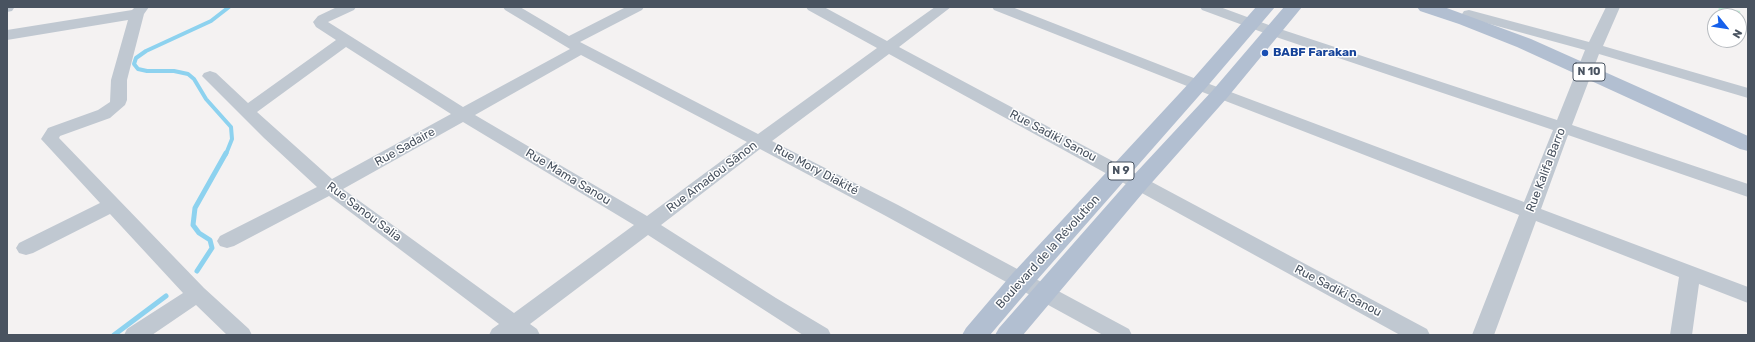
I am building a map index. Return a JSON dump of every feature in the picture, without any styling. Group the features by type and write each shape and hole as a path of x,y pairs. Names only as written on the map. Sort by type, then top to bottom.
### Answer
{"main road":[{"name":"Boulevard de la Révolution","path":"975,335 1021,281 1198,86 1266,7"},
{"name":"Boulevard de la Révolution","path":"1008,335 1139,183 1220,94 1293,7"},
{"name":"N 10","path":"1426,7 1480,26 1589,60 1748,144"},
{"name":"N 10","path":"1447,7 1589,60 1748,136"}],"street":[{"name":"Rue Mama Sanou","path":"349,7 323,19 320,22 321,24 464,115 649,226 769,304 820,335"},
{"name":"Rue Mory Diakité","path":"510,7 575,46 760,141 1120,335"},
{"name":"Rue Sadaire","path":"227,240 330,188 464,115 637,7"},
{"name":"Rue Sadiki Sanou","path":"813,7 1419,335"},
{"name":"Rue Amadou Sânon","path":"500,335 523,329 649,226 760,141 944,7"},
{"path":"999,7 1198,86 1748,295"},
{"path":"1208,7 1272,32 1562,127 1748,191"},
{"name":"Rue Kalifa Barro","path":"1483,335 1562,127 1589,60 1613,7"},
{"path":"7,35 139,11 119,80 119,100 117,106 104,114 54,132 50,137 197,294 241,335"},
{"path":"247,112 346,40"},
{"path":"1589,60 1748,93"},
{"name":"Rue Sanou Salia","path":"210,76 330,188 523,329"},
{"path":"26,248 114,206"},
{"path":"1681,335 1690,273"},
{"path":"136,335 197,294"}],"waterway":[{"path":"226,154 232,139 231,127 206,99 194,79 188,74 174,71 147,71 138,69 134,64 136,58 146,51 211,21 229,7"},
{"path":"197,271 212,248 210,240 199,233 193,225 195,208 226,153"},
{"path":"114,335 166,296"}],"place":[{"name":"BABF Farakan","path":"1265,53"}]}
